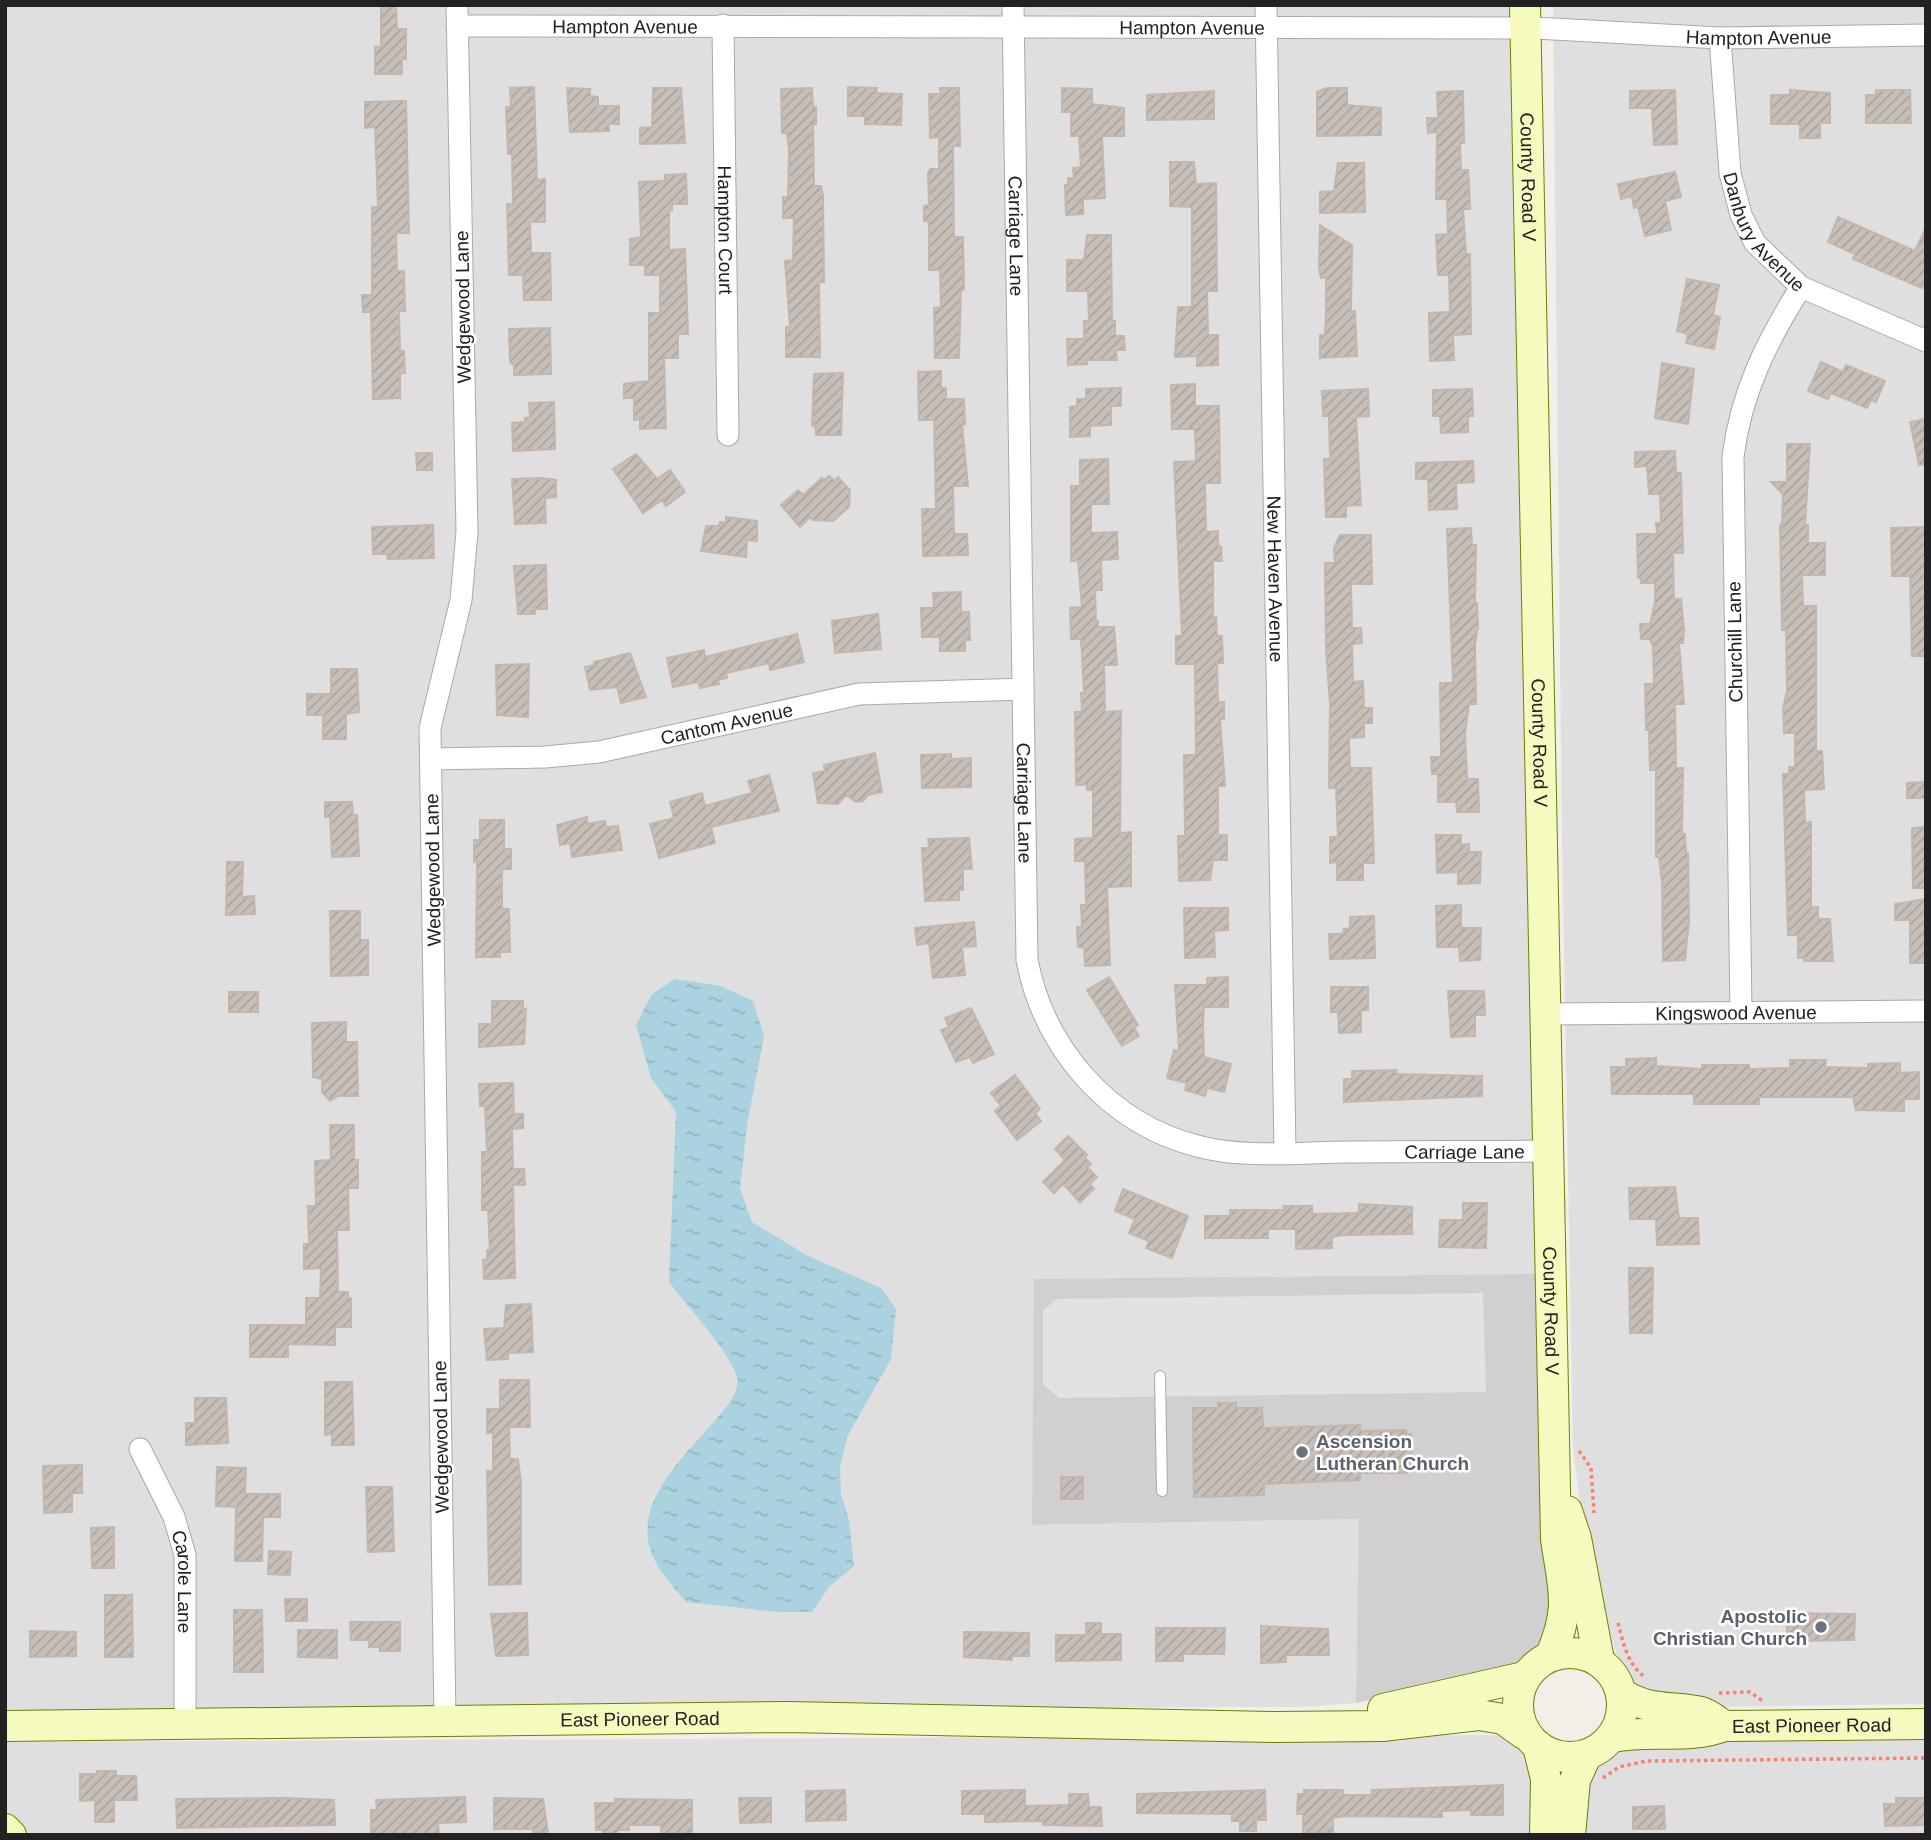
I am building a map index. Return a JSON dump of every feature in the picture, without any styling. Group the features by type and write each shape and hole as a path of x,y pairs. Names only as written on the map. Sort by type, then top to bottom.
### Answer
{"main road":[{"name":"County Road V","path":"1525,17 1557,1481 1556,1539 1566,1609 1563,1628 1551,1655"},
{"name":"County Road V","path":"1557,1481 1577,1538 1600,1660"},
{"path":"1545,1835 1546,1779 1517,1707 1524,1677 1536,1663 1551,1655 1564,1654 1600,1660 1614,1675 1621,1693 1622,1705 1612,1737"},
{"path":"1275,1727 1378,1710 1524,1677"},
{"name":"East Pioneer Road","path":"1621,1693 1634,1703 1703,1712 1724,1726 1926,1724"},
{"path":"1275,1727 1382,1726 1479,1715 1503,1719 1550,1754 1569,1758 1586,1756"},
{"name":"East Pioneer Road","path":"5,1726 789,1717 1275,1727"},
{"path":"1570,1835 1575,1780 1586,1756 1612,1737 1638,1732 1701,1735 1724,1726"},
{"path":"5,1829 11,1835"}],"street":[{"name":"Carriage Lane","path":"1013,5 1027,960 1038,1003 1055,1039 1073,1065 1107,1098 1137,1121 1164,1136 1198,1146 1227,1151 1285,1152 1548,1151"},
{"name":"New Haven Avenue","path":"1266,5 1285,1152"},
{"name":"Hampton Avenue","path":"457,16 723,25 1267,28 1525,17 1720,38 1926,35"},
{"name":"Wedgewood Lane","path":"445,1719 431,760 433,711 458,615 467,543 457,16"},
{"name":"Hampton Court","path":"723,25 728,435"},
{"name":"Danbury Avenue","path":"1720,38 1729,167 1741,215 1755,243 1801,287 1926,341"},
{"name":"Churchill Lane","path":"1741,1012 1733,457 1743,402 1757,363 1801,287"},
{"name":"Cantom Avenue","path":"431,760 553,757 599,752 859,694 1023,689"},
{"name":"Kingswood Avenue","path":"1545,1014 1926,1010"},
{"name":"Carole Lane","path":"140,1449 174,1517 183,1546 186,1570 185,1722"}],"lane":[{"path":"1160,1376 1162,1491"}],"path":[{"path":"1591,1468 1594,1514"},
{"path":"1618,1621 1625,1648 1639,1673 1650,1680"},
{"path":"1710,1694 1750,1692"},
{"path":"1599,1784 1619,1767 1646,1761 1926,1758"}],"shaded area":[{"path":"5,5 1512,5 1535,1274 1035,1279 1032,1525 1360,1519 1356,1703 1302,1707 689,1709 561,1705 5,1715"},
{"path":"1553,5 1926,5 1926,1704 1707,1707 1636,1688 1618,1659 1585,1540 1573,1449 1562,839"},
{"path":"1535,1274 1540,1499 1557,1610 1538,1658 1526,1665 1356,1703 1359,1519 1032,1525 1034,1279"},
{"path":"1483,1293 1486,1392 1059,1398 1043,1384 1043,1311 1056,1299"},
{"path":"1492,1735 1519,1738 1528,1742 1546,1835 25,1835 5,1812 5,1742"},
{"path":"1616,1736 1926,1736 1926,1835 1571,1835 1580,1749 1591,1740"}],"water":[{"path":"675,979 721,986 753,1001 764,1036 747,1125 740,1189 752,1222 808,1256 881,1288 896,1309 891,1359 847,1437 840,1468 841,1494 849,1520 854,1566 829,1587 812,1612 779,1612 686,1602 659,1568 649,1545 649,1519 657,1494 672,1470 725,1409 735,1392 737,1377 717,1342 669,1282 676,1112 651,1078 636,1025 652,994"}],"building":[{"path":"381,5 396,5 397,29 406,29 406,59 402,59 402,74 375,74 375,47 381,47"},
{"path":"534,87 537,180 545,179 545,222 530,222 531,253 550,253 551,300 524,300 523,275 509,275 507,204 513,204 512,154 508,154 506,107 511,107 510,88"},
{"path":"848,87 877,88 876,93 902,94 901,125 865,124 865,116 848,116"},
{"path":"567,88 590,89 590,96 598,97 598,106 619,106 619,124 609,124 609,131 570,132"},
{"path":"653,88 681,88 685,143 640,144 640,128 652,127"},
{"path":"812,88 813,107 816,107 816,124 813,124 814,186 821,186 823,195 824,282 819,282 820,357 786,357 786,327 790,327 785,261 793,260 794,218 783,218 783,197 788,197 789,149 787,133 782,133 781,89"},
{"path":"940,88 959,88 960,146 953,146 954,237 963,237 964,290 961,290 959,358 935,358 934,308 941,307 940,270 929,270 929,224 924,221 924,206 929,205 928,173 930,169 939,169 939,137 930,138 929,94 941,94"},
{"path":"1062,88 1092,89 1092,104 1124,108 1124,136 1102,136 1105,198 1083,199 1083,214 1066,215 1065,185 1068,185 1068,178 1074,178 1073,168 1081,167 1079,136 1071,136 1071,112 1062,112"},
{"path":"1327,88 1347,88 1347,105 1381,108 1381,135 1317,136 1317,92"},
{"path":"1675,90 1677,144 1654,145 1652,108 1630,108 1630,91"},
{"path":"1790,90 1830,93 1830,123 1820,123 1820,138 1800,138 1800,124 1771,124 1771,95 1790,95"},
{"path":"1876,90 1910,90 1911,123 1866,123 1866,95 1876,95"},
{"path":"1214,91 1214,119 1147,120 1147,95"},
{"path":"1463,91 1464,143 1460,143 1461,170 1468,170 1469,182 1470,209 1463,209 1466,254 1470,254 1471,334 1453,335 1454,360 1430,361 1429,313 1450,312 1449,275 1438,275 1436,235 1448,234 1447,199 1436,199 1437,132 1428,133 1427,118 1438,118 1437,92"},
{"path":"406,101 409,233 396,233 397,271 404,271 405,311 399,311 400,351 404,351 405,373 400,373 400,398 373,399 371,312 363,312 362,295 372,295 372,207 378,207 375,127 365,128 365,102"},
{"path":"1170,162 1194,162 1196,184 1216,183 1217,291 1207,291 1208,335 1218,335 1218,365 1197,366 1197,356 1175,357 1178,307 1192,307 1192,207 1170,206"},
{"path":"1338,163 1364,163 1365,212 1320,213 1320,192 1334,191"},
{"path":"1675,172 1681,197 1665,201 1671,230 1645,236 1638,207 1634,208 1632,196 1621,199 1618,184"},
{"path":"686,174 687,204 672,204 672,210 669,211 669,250 685,249 688,334 678,334 678,358 664,358 666,428 640,429 640,419 634,420 634,398 624,398 624,384 649,381 649,313 660,313 660,275 645,275 645,265 630,265 630,239 641,237 639,182 665,181 665,175"},
{"path":"1838,217 1915,251 1926,227 1926,278 1922,288 1853,259 1855,254 1828,242"},
{"path":"1320,225 1352,245 1351,312 1355,311 1357,356 1320,358 1320,335 1325,335 1326,277 1321,278 1319,268"},
{"path":"1087,235 1111,235 1112,321 1115,321 1115,336 1124,336 1125,350 1116,350 1117,360 1087,360 1087,364 1068,365 1067,339 1084,339 1084,321 1089,321 1088,291 1067,291 1067,260 1084,260"},
{"path":"1687,279 1719,285 1713,315 1720,317 1714,349 1686,343 1688,334 1677,331"},
{"path":"550,328 551,374 514,375 514,365 510,362 509,329"},
{"path":"1821,362 1843,372 1846,365 1885,381 1876,402 1871,400 1867,408 1831,393 1828,399 1808,391"},
{"path":"1662,363 1694,369 1688,424 1655,418"},
{"path":"941,371 941,388 946,388 946,399 964,399 965,424 962,424 968,486 953,486 954,534 967,534 968,555 923,556 922,509 936,509 934,420 919,420 918,372"},
{"path":"843,373 841,435 816,435 815,425 812,426 814,374"},
{"path":"1195,384 1195,406 1219,406 1220,483 1205,483 1206,532 1218,531 1222,561 1213,561 1213,618 1216,617 1217,636 1222,636 1223,663 1217,663 1218,702 1224,702 1224,719 1220,719 1225,786 1218,786 1218,835 1227,835 1227,860 1213,860 1210,880 1179,881 1178,836 1185,836 1184,755 1196,755 1195,664 1176,664 1176,636 1182,636 1174,462 1196,461 1195,429 1172,429 1171,385"},
{"path":"1121,388 1121,406 1111,406 1111,425 1090,426 1090,436 1070,437 1070,407 1077,406 1077,399 1086,399 1086,389"},
{"path":"1368,389 1369,416 1356,417 1361,505 1346,506 1346,517 1326,517 1324,459 1330,459 1329,416 1323,416 1322,391"},
{"path":"1472,389 1473,416 1468,416 1468,432 1441,433 1440,416 1433,416 1433,390"},
{"path":"554,402 555,449 513,451 512,423 525,422 525,418 530,417 529,403"},
{"path":"1926,419 1926,464 1919,465 1910,422"},
{"path":"1787,444 1810,444 1805,525 1808,525 1808,543 1825,543 1825,575 1802,575 1803,606 1816,606 1816,751 1822,751 1824,789 1804,790 1805,823 1811,822 1811,907 1818,907 1818,919 1830,919 1833,961 1804,961 1804,958 1798,958 1798,935 1788,935 1783,774 1789,774 1789,767 1795,767 1795,733 1784,733 1783,708 1787,691 1786,630 1782,630 1780,525 1783,494 1771,482 1787,482"},
{"path":"1675,451 1676,473 1681,473 1683,553 1673,553 1674,599 1681,599 1684,630 1683,643 1679,643 1684,704 1675,704 1676,768 1683,768 1682,834 1685,834 1688,853 1689,921 1685,960 1663,961 1662,882 1659,857 1656,857 1656,770 1650,770 1649,730 1646,730 1645,684 1654,684 1653,646 1650,639 1641,639 1640,624 1650,624 1655,603 1655,583 1641,583 1641,578 1638,578 1637,534 1657,534 1656,523 1661,523 1660,494 1649,494 1647,466 1635,467 1635,452"},
{"path":"416,453 432,453 432,470 417,470"},
{"path":"636,454 657,479 670,470 685,492 666,506 662,500 643,513 613,469"},
{"path":"1108,459 1109,504 1091,504 1091,533 1117,532 1118,559 1101,560 1102,590 1095,590 1096,621 1098,627 1114,627 1117,665 1104,665 1105,712 1121,711 1120,833 1131,832 1131,886 1107,887 1110,965 1085,966 1084,948 1078,947 1077,927 1082,927 1081,905 1086,905 1085,861 1075,861 1075,839 1093,838 1093,790 1087,790 1087,785 1076,785 1075,712 1082,712 1081,693 1084,693 1081,639 1071,639 1070,608 1082,607 1078,561 1071,561 1071,486 1080,486 1080,460"},
{"path":"1473,461 1474,482 1456,483 1457,509 1429,510 1428,479 1416,479 1416,463"},
{"path":"829,476 835,481 838,477 850,490 849,507 833,521 813,520 810,517 800,527 781,505 798,490 803,495 822,478 824,480"},
{"path":"512,479 556,480 556,497 545,498 546,523 515,524"},
{"path":"726,517 757,521 757,541 747,540 746,557 701,551 706,526 726,523"},
{"path":"433,525 434,558 388,559 387,554 373,554 372,527"},
{"path":"1926,527 1926,656 1912,656 1910,576 1892,576 1891,528"},
{"path":"1471,528 1472,545 1476,545 1476,704 1469,704 1465,733 1467,779 1478,779 1479,812 1457,812 1456,802 1438,802 1438,774 1432,774 1431,757 1441,757 1440,683 1453,683 1447,529"},
{"path":"1340,535 1371,535 1372,584 1351,584 1352,628 1361,628 1362,643 1352,644 1353,682 1363,681 1364,708 1372,708 1372,723 1364,723 1364,737 1349,738 1350,768 1371,768 1374,863 1363,863 1363,880 1337,880 1337,862 1330,863 1330,837 1338,837 1336,788 1329,788 1330,703 1325,563 1335,563 1334,548"},
{"path":"546,565 547,609 535,609 535,614 518,614 514,566"},
{"path":"961,592 961,612 969,612 970,640 965,640 965,651 940,651 940,637 922,637 921,608 934,608 933,593"},
{"path":"878,614 881,649 835,653 832,621"},
{"path":"797,634 804,662 770,670 769,663 726,673 727,678 718,680 719,684 700,688 698,682 673,687 667,658 704,650 705,657"},
{"path":"630,653 646,697 621,703 617,687 590,690 585,667 594,665 594,662"},
{"path":"529,664 528,717 497,715 496,665"},
{"path":"331,669 357,669 359,712 346,714 346,739 323,739 323,715 307,715 307,694 331,694"},
{"path":"875,753 882,792 868,795 863,801 856,802 846,795 838,804 818,803 813,773 825,771 824,765"},
{"path":"951,754 951,759 971,758 971,787 922,788 921,755"},
{"path":"769,775 779,811 711,827 715,843 659,858 650,824 674,818 670,802 702,793 705,806 752,793 748,781"},
{"path":"1926,782 1926,798 1907,798 1907,783"},
{"path":"325,802 352,802 353,815 357,815 359,856 332,857 330,817 325,817"},
{"path":"587,817 587,824 605,821 606,827 618,826 622,850 572,857 570,843 560,845 557,825"},
{"path":"480,820 504,820 504,849 511,849 511,869 502,869 502,909 509,909 510,952 500,952 500,957 476,957 477,861 474,862 474,840 480,840"},
{"path":"1926,827 1926,888 1913,888 1912,828"},
{"path":"1436,835 1461,835 1461,845 1469,844 1469,852 1481,852 1480,883 1458,884 1458,872 1437,873"},
{"path":"969,838 972,869 963,869 963,890 959,890 959,900 925,901 922,848 929,848 928,839"},
{"path":"227,862 243,862 242,897 254,896 255,914 226,915"},
{"path":"1926,899 1926,963 1910,963 1910,920 1895,920 1895,904"},
{"path":"1461,905 1461,928 1481,928 1480,960 1460,961 1459,947 1437,947 1436,906"},
{"path":"1184,908 1228,908 1228,930 1214,931 1215,957 1185,958"},
{"path":"330,911 360,911 360,940 368,940 368,975 331,976"},
{"path":"1374,916 1375,958 1330,959 1329,934 1343,934 1344,929 1350,928 1350,917"},
{"path":"974,922 976,946 962,947 965,975 933,978 929,943 917,945 915,928"},
{"path":"1109,977 1138,1025 1134,1028 1139,1036 1122,1046 1087,990"},
{"path":"1228,977 1228,1007 1204,1007 1204,1057 1231,1064 1224,1092 1207,1088 1205,1096 1185,1090 1187,1083 1167,1078 1174,1050 1179,1051 1175,985 1207,985 1207,978"},
{"path":"1331,987 1368,987 1368,1010 1361,1011 1361,1032 1339,1033 1338,1012 1331,1012"},
{"path":"1448,991 1484,991 1485,1015 1475,1015 1475,1036 1451,1037"},
{"path":"229,992 258,992 258,1012 229,1012"},
{"path":"492,1001 523,1001 523,1009 526,1009 524,1044 479,1047 479,1024 492,1024"},
{"path":"971,1008 994,1054 973,1063 970,1057 956,1062 941,1030 949,1027 945,1018"},
{"path":"346,1022 346,1042 357,1042 358,1096 338,1096 330,1101 322,1092 322,1079 313,1077 312,1023"},
{"path":"1656,1058 1656,1066 1702,1069 1702,1065 1749,1065 1749,1069 1790,1068 1790,1060 1826,1060 1825,1067 1868,1068 1868,1064 1900,1063 1900,1073 1919,1072 1919,1099 1904,1099 1904,1111 1856,1110 1853,1097 1759,1097 1759,1104 1694,1104 1694,1094 1612,1094 1611,1067 1626,1067 1626,1059"},
{"path":"1396,1070 1396,1074 1482,1076 1482,1096 1344,1102 1344,1079 1352,1079 1352,1071"},
{"path":"1015,1075 1040,1109 1035,1113 1041,1121 1017,1140 995,1111 1001,1106 991,1093"},
{"path":"513,1083 514,1114 523,1114 523,1128 512,1129 513,1169 524,1169 525,1185 513,1185 515,1278 484,1279 483,1260 487,1259 487,1250 490,1250 488,1210 482,1210 482,1152 487,1152 485,1106 480,1106 479,1084"},
{"path":"330,1125 354,1125 354,1160 358,1160 358,1188 348,1188 349,1230 337,1230 338,1292 348,1292 348,1298 351,1298 351,1327 335,1327 335,1345 288,1344 288,1357 250,1357 250,1325 306,1325 306,1298 320,1298 321,1268 304,1269 304,1244 309,1244 308,1206 316,1206 315,1161 331,1160"},
{"path":"1068,1136 1087,1155 1085,1158 1091,1164 1087,1167 1097,1177 1090,1184 1094,1189 1080,1202 1063,1184 1054,1193 1043,1182 1065,1160 1055,1149"},
{"path":"1675,1187 1679,1218 1698,1218 1699,1244 1657,1245 1656,1219 1630,1219 1629,1188"},
{"path":"1123,1189 1188,1216 1172,1258 1146,1248 1149,1241 1129,1233 1135,1219 1115,1211"},
{"path":"1463,1203 1487,1203 1486,1248 1439,1247 1440,1220 1463,1220"},
{"path":"1359,1204 1412,1207 1412,1234 1342,1235 1332,1237 1332,1248 1296,1249 1296,1229 1268,1229 1268,1238 1205,1238 1205,1216 1230,1216 1230,1210 1284,1210 1284,1206 1312,1206 1312,1214 1359,1213"},
{"path":"1629,1268 1653,1268 1652,1333 1630,1333"},
{"path":"531,1304 533,1352 508,1353 508,1359 487,1360 484,1329 504,1328 506,1305"},
{"path":"500,1380 529,1380 530,1427 509,1427 510,1459 518,1459 521,1483 521,1584 489,1585 487,1471 493,1471 493,1433 487,1433 487,1409 500,1409"},
{"path":"325,1382 352,1382 354,1445 332,1445 332,1434 325,1435"},
{"path":"195,1398 226,1398 228,1443 186,1445 186,1423 195,1423"},
{"name":"Ascension Lutheran Church","path":"1218,1403 1236,1403 1236,1408 1262,1408 1263,1428 1360,1425 1360,1431 1406,1430 1406,1434 1411,1434 1412,1469 1407,1469 1407,1473 1360,1473 1360,1480 1264,1484 1264,1495 1194,1497 1193,1408 1218,1408"},
{"path":"82,1465 82,1493 72,1493 72,1512 44,1513 43,1466"},
{"path":"217,1467 246,1468 245,1494 280,1494 280,1517 263,1517 262,1561 235,1561 236,1507 216,1506"},
{"path":"1061,1477 1083,1477 1083,1499 1061,1499"},
{"path":"366,1487 392,1487 394,1551 368,1552"},
{"path":"114,1527 114,1568 92,1568 91,1528"},
{"path":"269,1551 291,1552 290,1575 268,1574"},
{"path":"105,1595 132,1595 133,1657 105,1657"},
{"path":"285,1599 307,1599 307,1621 286,1621"},
{"path":"234,1610 262,1610 263,1672 234,1672"},
{"path":"527,1613 528,1655 496,1656 491,1614"},
{"name":"Apostolic Christian Church","path":"1787,1613 1855,1614 1854,1640 1787,1641"},
{"path":"350,1622 400,1622 400,1651 380,1651 380,1647 369,1647 369,1640 351,1640"},
{"path":"1086,1623 1101,1623 1101,1634 1121,1634 1121,1660 1056,1661 1056,1635 1086,1635"},
{"path":"1261,1626 1328,1629 1329,1655 1286,1655 1286,1662 1261,1663"},
{"path":"1156,1628 1225,1628 1224,1654 1183,1654 1183,1661 1156,1661"},
{"path":"298,1630 337,1630 337,1658 298,1657"},
{"path":"30,1631 76,1632 76,1656 30,1657"},
{"path":"964,1632 1029,1633 1029,1656 1012,1656 1012,1660 964,1657"},
{"path":"97,1771 116,1771 116,1776 136,1776 137,1800 114,1800 114,1822 95,1822 95,1800 80,1801 80,1774 97,1774"},
{"path":"1503,1785 1503,1815 1471,1815 1471,1810 1442,1811 1442,1817 1345,1816 1333,1818 1333,1835 1303,1835 1303,1814 1297,1814 1298,1794 1304,1794 1304,1790 1343,1790 1343,1795 1372,1795 1372,1790"},
{"path":"845,1790 846,1820 806,1821 806,1791"},
{"path":"1025,1790 1025,1806 1069,1805 1069,1794 1088,1794 1089,1807 1101,1807 1102,1826 1043,1825 1043,1821 985,1822 985,1814 962,1814 962,1791"},
{"path":"1265,1790 1266,1820 1256,1820 1256,1831 1240,1831 1240,1821 1232,1821 1232,1814 1137,1813 1137,1794"},
{"path":"465,1797 466,1822 438,1823 439,1835 371,1835 371,1810 377,1810 376,1800"},
{"path":"494,1798 543,1799 548,1832 533,1833 533,1829 494,1829"},
{"path":"739,1798 771,1798 771,1822 740,1823"},
{"path":"1896,1798 1926,1798 1926,1825 1885,1826 1884,1804 1896,1804"},
{"path":"176,1799 334,1800 335,1825 177,1828"},
{"path":"615,1799 692,1800 692,1835 661,1835 661,1825 629,1825 629,1830 618,1830 618,1835 603,1835 603,1830 596,1830 595,1803 615,1803"},
{"path":"1664,1806 1665,1829 1633,1829 1633,1807"}],"place":[{"name":"Ascension Lutheran Church","path":"1302,1452"},
{"name":"Apostolic Christian Church","path":"1821,1627"}]}
